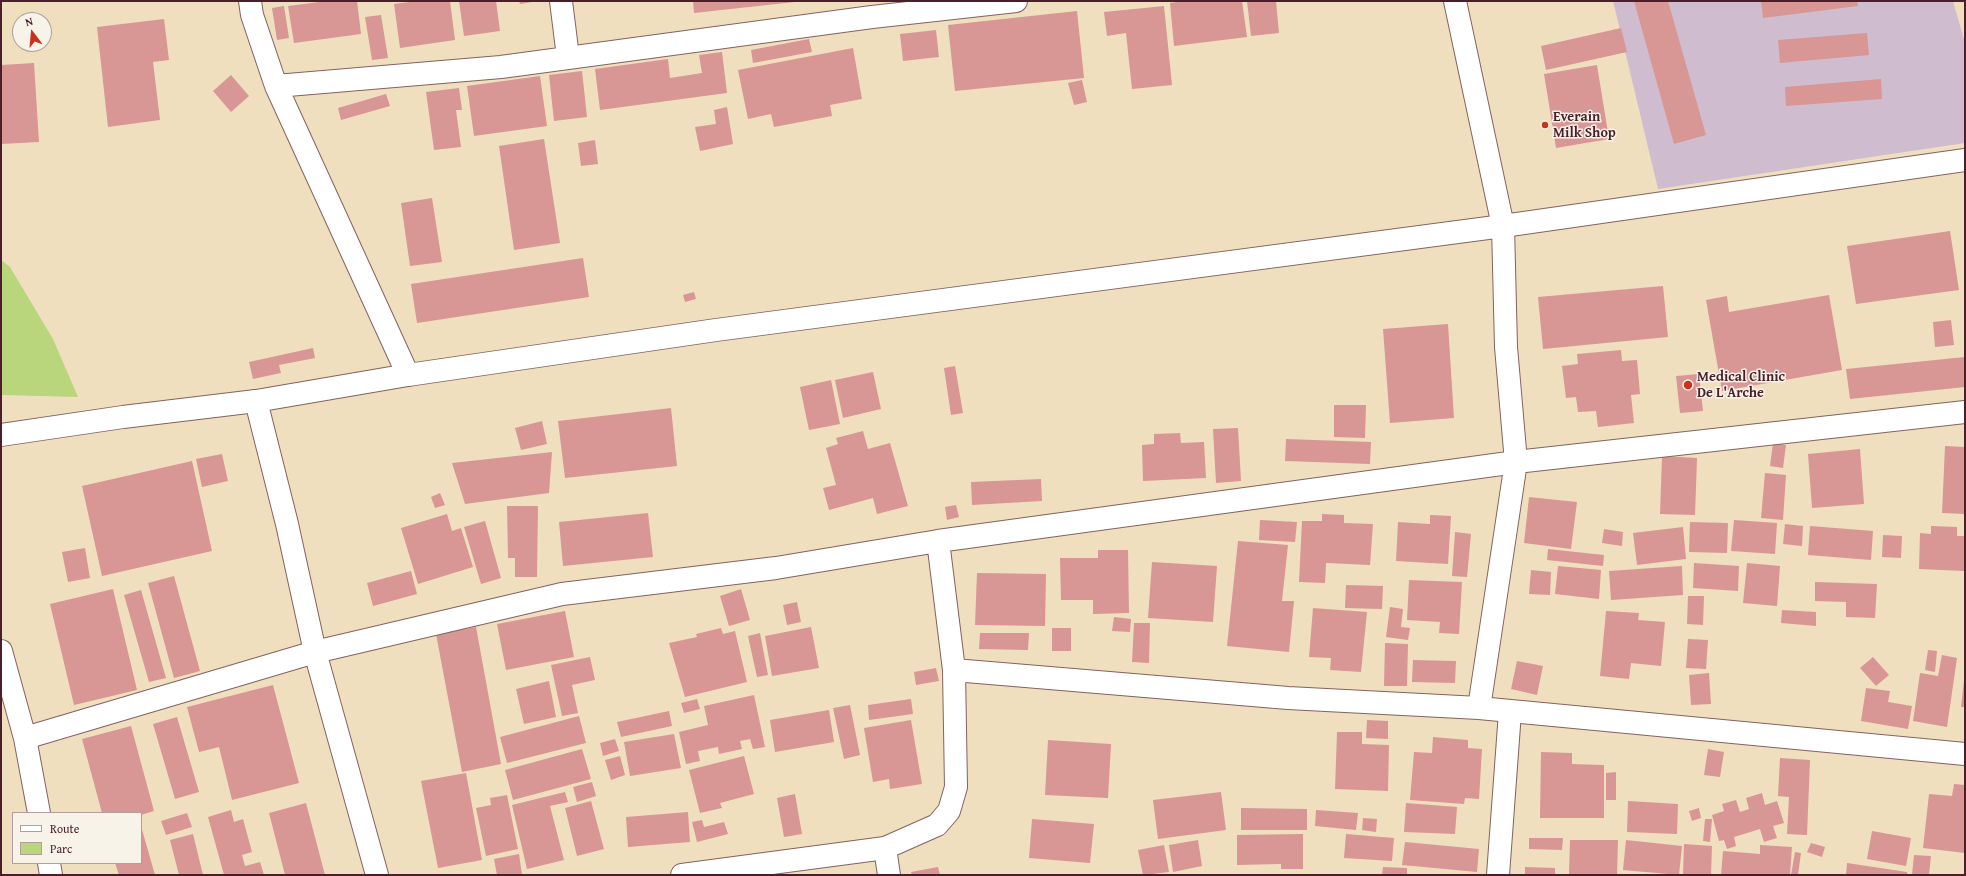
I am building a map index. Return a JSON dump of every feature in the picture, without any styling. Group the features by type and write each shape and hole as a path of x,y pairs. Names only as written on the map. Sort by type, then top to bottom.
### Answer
{"street":[{"path":"250,1 252,15 276,86 408,375"},
{"path":"561,1 568,57"},
{"path":"276,86 501,67 870,9 1016,1"},
{"path":"1455,1 1503,226 1506,347 1516,462 1479,708"},
{"path":"1,435 123,417 256,401 408,375 716,330 1503,226 1965,160"},
{"path":"256,401 287,524 315,652 377,875"},
{"path":"25,738 315,652 562,594 776,568 938,541 1516,462 1965,412"},
{"path":"682,875 885,848 937,825 950,811 956,787 954,670 938,541"},
{"path":"1,651 25,738 39,812"},
{"path":"954,670 1288,698 1479,708 1965,754"},
{"path":"1498,875 1510,712"},
{"path":"885,848 889,875"},
{"path":"49,864 51,875"}],"shaded area":[{"path":"1613,1 1953,1 1965,43 1965,143 1658,189"}],"green space":[{"path":"1,260 10,267 53,339 78,397 1,395"}],"building":[{"path":"327,1 357,1 361,34 294,43 288,6"},
{"path":"417,1 450,1 455,40 400,48 394,4"},
{"path":"459,1 496,1 500,31 464,36"},
{"path":"519,1 532,1 532,2 520,4"},
{"path":"693,1 795,1 795,2 694,13"},
{"path":"1185,1 1242,1 1247,37 1174,46 1170,3"},
{"path":"1247,1 1276,1 1279,33 1251,36"},
{"path":"1634,1 1668,1 1706,135 1674,144"},
{"path":"1761,1 1857,1 1858,6 1763,18"},
{"path":"284,6 289,38 277,40 272,8"},
{"path":"1164,6 1172,85 1132,89 1126,33 1107,36 1104,12"},
{"path":"1077,11 1084,78 955,91 948,25"},
{"path":"381,15 388,58 372,60 365,17"},
{"path":"164,19 169,60 153,62 160,120 108,127 97,27"},
{"path":"1621,28 1627,52 1546,70 1541,46"},
{"path":"936,30 939,57 903,61 900,34"},
{"path":"1867,33 1869,55 1780,63 1778,40"},
{"path":"809,39 812,52 753,63 751,50"},
{"path":"853,48 862,99 830,105 832,116 774,127 771,114 748,119 738,70"},
{"path":"722,52 727,93 600,110 595,69 668,59 670,78 702,73 699,55"},
{"path":"34,63 39,142 1,144 1,65"},
{"path":"1597,65 1609,139 1556,148 1544,74"},
{"path":"582,71 587,117 554,121 549,75"},
{"path":"231,75 249,96 231,112 213,91"},
{"path":"540,76 547,126 474,136 467,86"},
{"path":"1881,79 1882,99 1786,106 1785,87"},
{"path":"1082,80 1087,102 1074,105 1068,83"},
{"path":"459,88 462,110 456,110 461,147 434,150 426,92"},
{"path":"386,94 390,106 341,120 338,108"},
{"path":"727,107 733,144 700,151 695,127 716,124 714,110"},
{"path":"544,139 560,243 514,250 499,146"},
{"path":"595,140 598,164 581,166 578,143"},
{"path":"432,198 442,262 410,266 401,203"},
{"path":"1950,231 1959,290 1856,304 1847,246"},
{"path":"583,258 589,297 417,323 411,284"},
{"path":"1663,286 1668,337 1543,349 1538,297"},
{"path":"694,292 696,299 685,302 683,295"},
{"path":"1829,295 1842,370 1722,391 1706,300 1727,296 1729,312"},
{"path":"1951,320 1954,345 1935,347 1933,322"},
{"path":"1448,324 1454,418 1390,423 1383,329"},
{"path":"313,348 315,358 279,365 281,373 253,379 249,362"},
{"path":"1621,350 1622,361 1637,360 1640,394 1631,395 1634,423 1598,427 1596,411 1578,412 1576,397 1566,398 1562,366 1578,364 1577,354"},
{"path":"1965,357 1965,387 1850,399 1846,369"},
{"path":"955,366 963,413 951,415 944,368"},
{"path":"873,372 881,409 843,418 835,380"},
{"path":"1699,374 1703,411 1680,413 1676,376"},
{"path":"831,380 840,424 809,430 800,387"},
{"path":"1334,405 1366,405 1365,438 1334,437"},
{"path":"671,408 677,466 565,478 558,421"},
{"path":"542,421 547,444 521,450 515,428"},
{"path":"1238,428 1241,481 1216,483 1213,429"},
{"path":"863,431 868,449 890,443 908,506 877,514 873,498 829,510 823,488 836,485 826,448 838,444 836,438"},
{"path":"1180,433 1181,443 1204,442 1206,478 1143,481 1142,445 1154,444 1154,434"},
{"path":"1286,439 1371,442 1370,464 1285,461"},
{"path":"1773,443 1786,445 1783,468 1770,466"},
{"path":"1945,446 1965,447 1965,514 1942,513"},
{"path":"1860,449 1864,504 1812,508 1808,454"},
{"path":"552,452 549,493 465,504 452,463"},
{"path":"222,454 228,481 202,487 196,459"},
{"path":"1662,456 1697,458 1695,515 1660,514"},
{"path":"192,461 212,551 102,576 82,486"},
{"path":"1765,473 1786,475 1783,520 1761,518"},
{"path":"1041,479 1042,501 972,505 971,482"},
{"path":"440,493 445,505 435,508 431,497"},
{"path":"1529,497 1577,502 1571,549 1524,543"},
{"path":"956,505 959,517 947,520 945,507"},
{"path":"507,506 538,506 537,577 515,577 515,558 508,558"},
{"path":"648,513 653,557 563,566 559,522"},
{"path":"447,514 452,531 461,528 473,567 418,584 401,528"},
{"path":"1322,514 1344,515 1344,523 1373,524 1370,565 1326,563 1325,583 1299,582 1302,521 1322,521"},
{"path":"1430,515 1451,516 1448,564 1396,561 1398,522 1430,524"},
{"path":"1260,520 1297,522 1295,542 1259,540"},
{"path":"1734,520 1777,523 1775,554 1731,551"},
{"path":"485,521 501,578 481,584 464,527"},
{"path":"1690,522 1728,523 1727,553 1689,552"},
{"path":"1785,524 1803,526 1802,546 1783,544"},
{"path":"1810,526 1873,531 1871,560 1808,555"},
{"path":"1931,526 1957,527 1957,536 1965,536 1964,571 1919,569 1920,533 1931,534"},
{"path":"1683,527 1686,559 1637,565 1633,533"},
{"path":"1604,529 1623,532 1622,546 1602,543"},
{"path":"1455,532 1471,534 1467,577 1452,576"},
{"path":"1883,535 1902,536 1901,558 1882,557"},
{"path":"1238,541 1288,545 1282,601 1294,601 1289,652 1227,646"},
{"path":"85,548 90,578 68,582 62,552"},
{"path":"1548,549 1604,555 1603,566 1547,560"},
{"path":"1098,550 1128,550 1129,613 1093,614 1093,600 1061,600 1060,558 1098,558"},
{"path":"1152,562 1217,566 1213,622 1148,618"},
{"path":"1694,563 1739,566 1738,591 1693,588"},
{"path":"1747,563 1780,566 1777,606 1743,603"},
{"path":"1558,566 1601,570 1599,599 1555,594"},
{"path":"1682,566 1683,595 1611,600 1609,571"},
{"path":"1531,570 1551,572 1550,595 1529,594"},
{"path":"411,571 417,594 373,606 367,583"},
{"path":"977,573 1046,574 1045,626 975,625"},
{"path":"174,576 200,671 174,678 148,583"},
{"path":"1409,580 1462,582 1459,634 1439,633 1440,622 1407,620"},
{"path":"1815,582 1877,584 1875,618 1846,617 1846,602 1815,601"},
{"path":"1346,585 1383,586 1382,609 1345,608"},
{"path":"113,589 137,690 74,705 50,604"},
{"path":"741,589 750,620 729,626 720,596"},
{"path":"141,590 166,678 149,682 124,595"},
{"path":"1688,596 1704,596 1703,625 1687,624"},
{"path":"797,602 801,622 787,625 783,605"},
{"path":"1390,607 1403,609 1401,627 1410,628 1408,640 1386,637"},
{"path":"1313,608 1367,612 1361,672 1330,670 1331,658 1309,657"},
{"path":"1782,610 1816,612 1816,626 1781,623"},
{"path":"565,611 574,657 506,670 497,624"},
{"path":"1606,611 1639,613 1638,620 1665,622 1661,666 1631,663 1629,679 1600,676"},
{"path":"1114,617 1131,619 1130,632 1112,631"},
{"path":"1134,623 1150,623 1149,663 1132,662"},
{"path":"476,627 501,764 462,772 436,634"},
{"path":"811,627 819,668 772,676 765,636"},
{"path":"721,628 723,634 735,631 747,682 685,697 669,643 697,637 696,634"},
{"path":"1052,628 1071,628 1071,651 1052,651"},
{"path":"760,633 768,675 757,677 748,636"},
{"path":"980,633 1029,633 1028,650 979,649"},
{"path":"1688,639 1708,640 1706,669 1686,668"},
{"path":"1385,643 1408,644 1407,686 1384,686"},
{"path":"1928,650 1937,651 1935,672 1925,670"},
{"path":"1942,655 1957,658 1947,727 1913,721 1920,673 1938,676"},
{"path":"590,657 595,680 572,685 578,713 562,716 551,665"},
{"path":"1873,657 1889,675 1876,686 1860,668"},
{"path":"1413,660 1456,661 1455,683 1412,682"},
{"path":"1517,661 1543,666 1537,695 1511,689"},
{"path":"936,668 939,681 916,685 914,672"},
{"path":"1709,673 1711,704 1691,705 1689,675"},
{"path":"1964,680 1965,707 1961,707"},
{"path":"549,681 556,717 524,724 516,689"},
{"path":"273,685 299,783 232,800 219,747 199,752 187,707"},
{"path":"1866,688 1890,691 1888,702 1912,706 1908,729 1861,721"},
{"path":"754,695 765,747 753,749 750,739 740,741 742,749 719,754 718,747 698,751 700,761 686,764 679,732 708,725 704,706"},
{"path":"697,699 700,709 684,713 681,703"},
{"path":"911,699 913,714 869,720 868,705"},
{"path":"850,705 860,755 844,759 833,708"},
{"path":"829,710 834,742 775,752 770,720"},
{"path":"669,711 672,726 621,737 617,722"},
{"path":"579,716 586,743 507,763 500,737"},
{"path":"177,717 199,792 175,799 153,724"},
{"path":"911,720 922,784 890,789 889,779 873,782 864,728"},
{"path":"1367,720 1388,721 1388,739 1366,738"},
{"path":"131,726 154,811 142,815 142,812 102,812 82,739"},
{"path":"1337,732 1362,732 1362,744 1389,745 1388,791 1335,789"},
{"path":"674,734 681,768 630,776 624,742"},
{"path":"1433,737 1468,740 1468,748 1482,749 1479,799 1465,798 1464,804 1410,800 1414,752 1432,753"},
{"path":"615,739 619,751 603,756 600,743"},
{"path":"1048,740 1111,744 1108,798 1045,795"},
{"path":"582,749 591,779 513,800 505,770"},
{"path":"1708,749 1724,752 1720,777 1704,775"},
{"path":"1541,752 1572,753 1572,764 1604,765 1604,818 1540,818"},
{"path":"620,756 625,775 611,780 605,760"},
{"path":"744,756 754,794 720,803 722,808 700,813 689,770"},
{"path":"1780,758 1810,760 1807,835 1787,834 1789,797 1778,796"},
{"path":"1616,772 1616,800 1606,800 1606,773"},
{"path":"466,773 482,860 438,868 421,781"},
{"path":"592,782 596,796 577,802 573,787"},
{"path":"1954,784 1965,785 1965,853 1923,848 1929,794 1952,796"},
{"path":"565,792 568,802 550,806 564,860 527,869 512,805"},
{"path":"1221,792 1226,830 1158,839 1153,800"},
{"path":"1762,793 1765,805 1777,801 1784,823 1773,826 1777,838 1764,842 1760,829 1734,837 1736,846 1727,849 1724,840 1719,841 1712,815 1724,811 1722,804 1736,800 1740,812 1749,809 1746,798"},
{"path":"795,794 802,834 784,837 777,798"},
{"path":"507,795 518,849 486,856 476,808 491,805 490,798"},
{"path":"591,801 604,849 577,856 565,808"},
{"path":"1628,801 1678,804 1677,834 1627,832"},
{"path":"306,803 325,875 285,875 269,813"},
{"path":"1406,803 1457,807 1455,834 1404,832"},
{"path":"1241,808 1307,809 1307,830 1241,830"},
{"path":"1699,808 1701,818 1692,821 1689,811"},
{"path":"231,810 234,822 243,819 252,852 242,855 245,866 260,862 264,875 224,875 208,817"},
{"path":"1316,810 1358,813 1356,830 1315,826"},
{"path":"688,812 690,842 628,847 626,817"},
{"path":"187,813 192,827 166,835 161,821"},
{"path":"1363,818 1377,819 1376,832 1362,830"},
{"path":"1032,819 1094,824 1090,863 1029,858"},
{"path":"1705,819 1712,819 1710,842 1703,841"},
{"path":"702,820 704,827 724,822 728,834 697,842 692,822"},
{"path":"142,830 155,875 119,875 115,864 142,864"},
{"path":"1872,831 1911,838 1906,866 1867,859"},
{"path":"193,834 203,875 179,875 170,840"},
{"path":"1303,834 1303,869 1281,869 1281,864 1237,865 1237,835"},
{"path":"1346,834 1394,838 1392,861 1344,858"},
{"path":"1529,838 1563,838 1562,850 1529,849"},
{"path":"1198,840 1202,866 1173,872 1169,845"},
{"path":"1570,840 1618,840 1617,875 1569,874"},
{"path":"1626,840 1682,846 1679,875 1623,870"},
{"path":"1405,842 1479,849 1477,872 1402,865"},
{"path":"1811,843 1825,847 1822,857 1807,852"},
{"path":"1684,844 1712,846 1711,875 1683,875"},
{"path":"1164,845 1169,872 1143,875 1138,850"},
{"path":"1760,845 1792,847 1790,875 1721,875 1723,851 1760,854"},
{"path":"1795,852 1801,853 1798,875 1791,875"},
{"path":"519,854 522,875 497,875 494,859"},
{"path":"1914,855 1931,856 1929,875 1912,875"},
{"path":"1847,863 1907,872 1907,875 1846,875"},
{"path":"938,867 940,875 912,875 911,872"},
{"path":"1383,867 1407,868 1407,875 1382,875"},
{"path":"1525,867 1555,868 1555,875 1525,875"}],"place":[{"name":"Everain Milk Shop","path":"1545,125"},
{"name":"Medical Clinic De L'Arche","path":"1688,385"}]}
